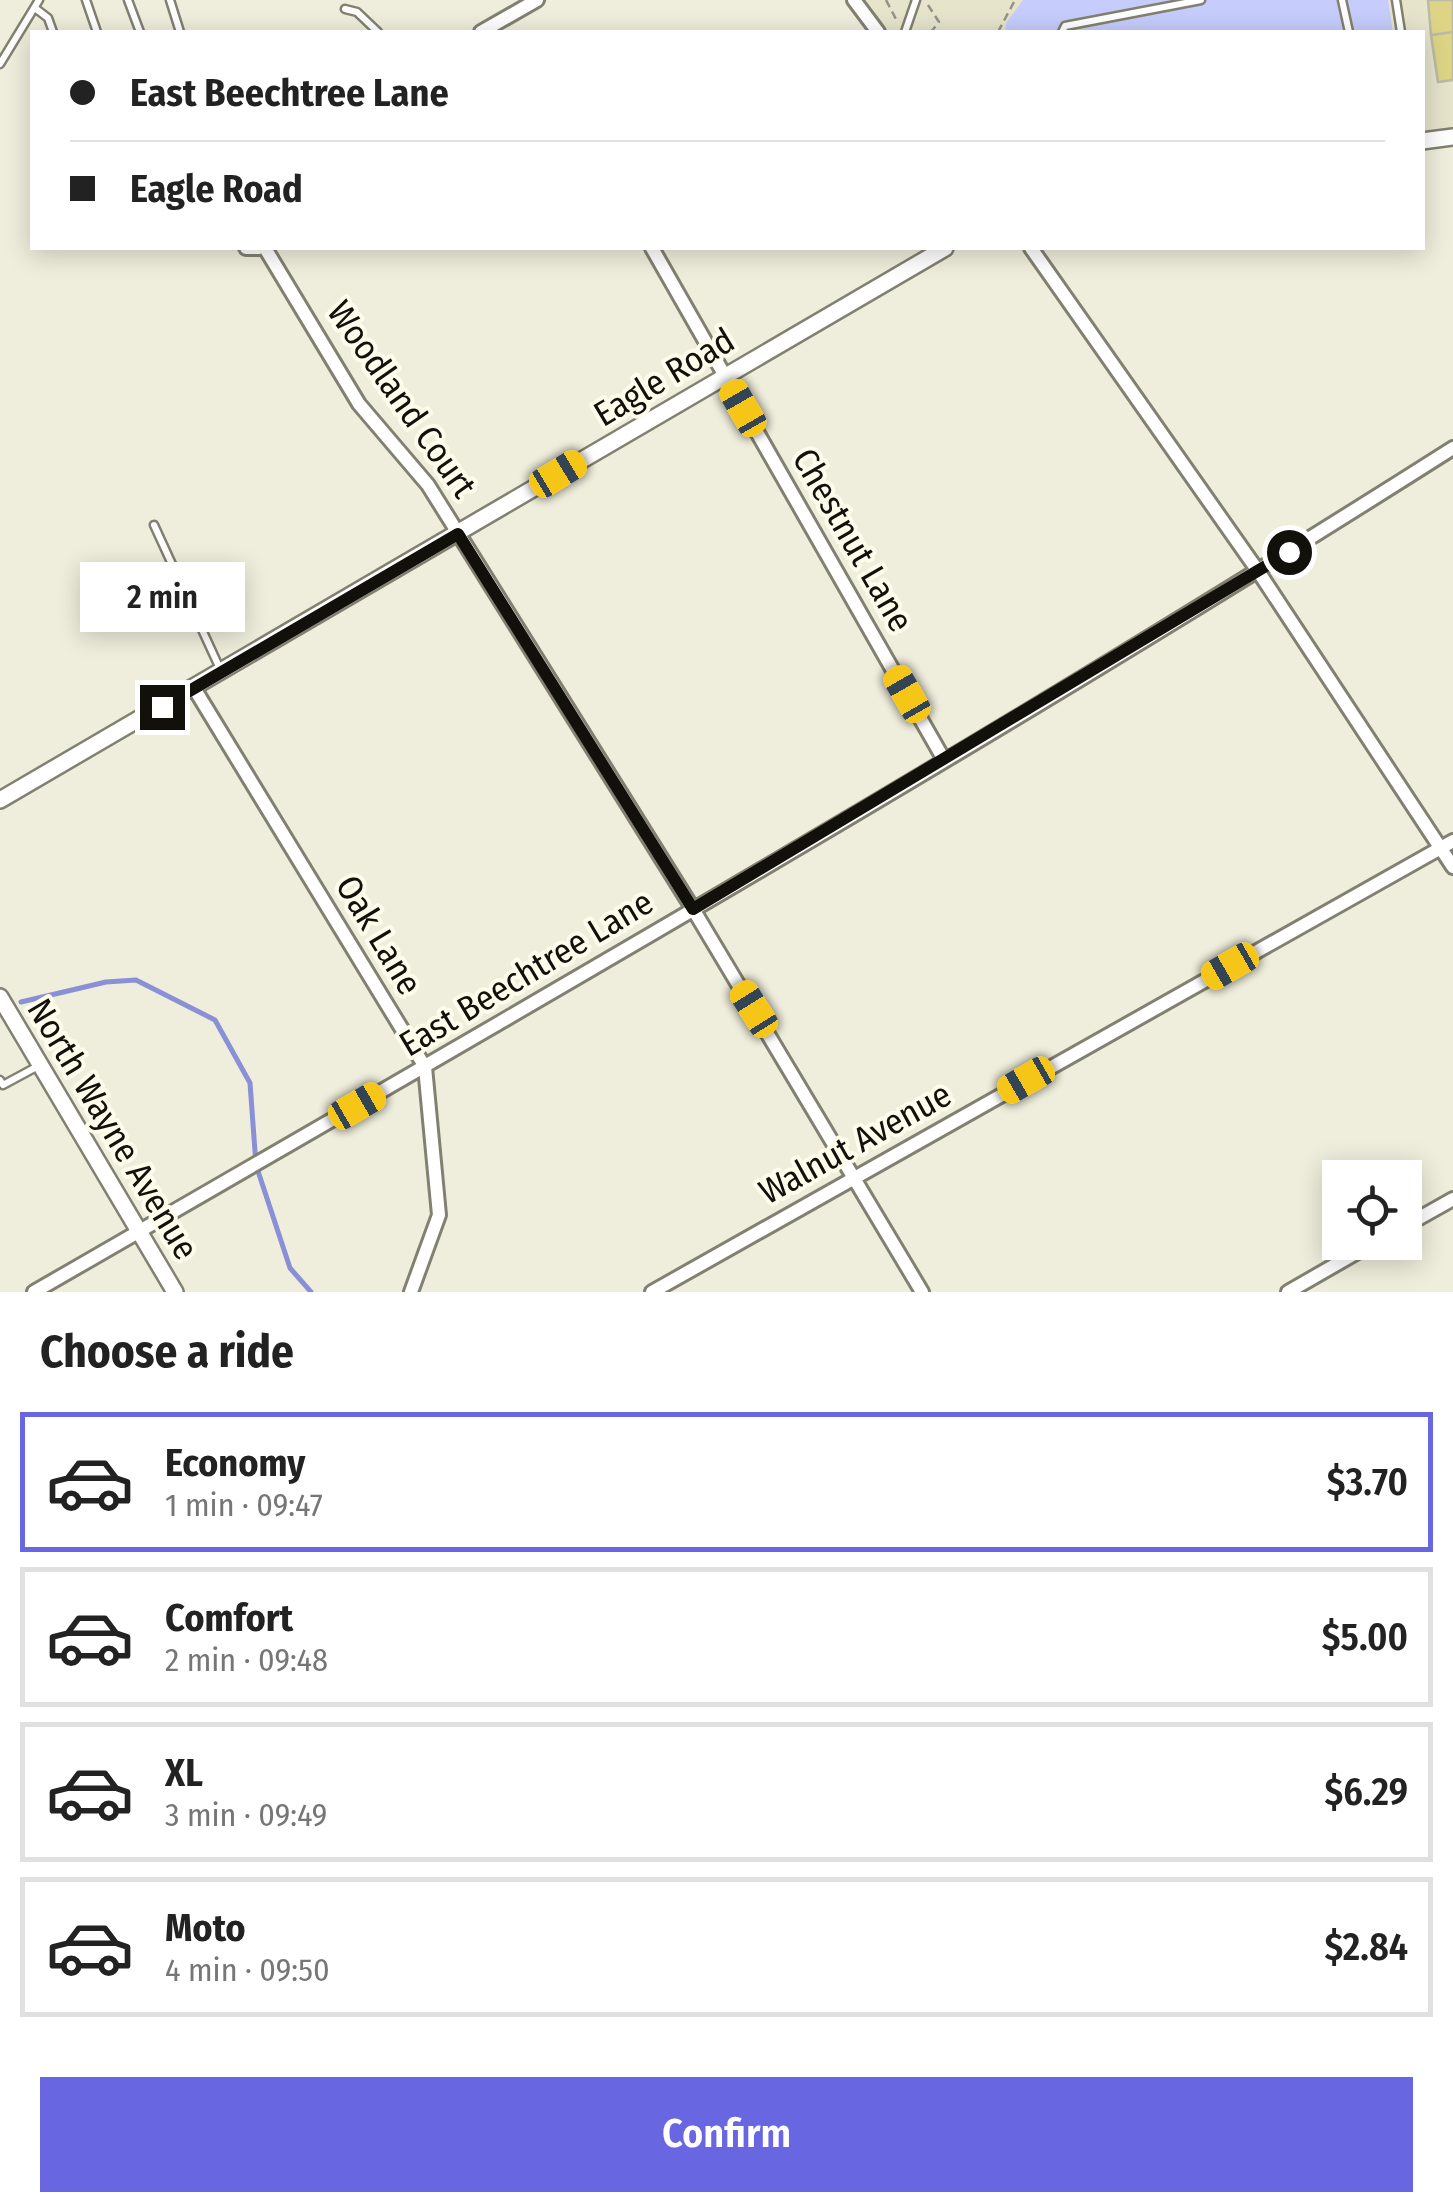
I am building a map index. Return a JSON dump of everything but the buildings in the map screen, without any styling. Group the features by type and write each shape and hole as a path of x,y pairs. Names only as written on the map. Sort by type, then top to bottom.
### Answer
{"street":[{"path":"484,30 537,0"},
{"path":"854,0 876,30"},
{"path":"1425,140 1453,137"},
{"name":"Woodland Court","path":"263,250 360,404 406,455 458,534 693,909 922,1292"},
{"name":"Chestnut Lane","path":"653,250 943,758"},
{"name":"Eagle Road","path":"0,800 942,250"},
{"path":"1032,250 1447,844 1453,867"},
{"name":"East Beechtree Lane","path":"34,1292 693,909 1258,571 1453,448"},
{"name":"Oak Lane","path":"194,688 424,1068 440,1215 411,1292"},
{"name":"Walnut Avenue","path":"652,1292 1447,844"},
{"name":"North Wayne Avenue","path":"2,1005 175,1292"},
{"path":"1422,1216 1453,1198"},
{"path":"1288,1292 1344,1260"}],"lane":[{"path":"0,64 39,0"},
{"path":"86,0 96,30"},
{"path":"128,0 139,30"},
{"path":"170,0 179,30"},
{"path":"905,30 916,0"},
{"path":"1063,30 1065,26 1201,0"},
{"path":"1342,0 1348,30"},
{"path":"1396,0 1401,30"},
{"path":"35,8 48,18 53,30"},
{"path":"345,9 357,12 376,30"},
{"path":"154,524 222,672"},
{"path":"1,1084 40,1066"}],"path":[{"path":"886,0 903,30"},
{"path":"924,0 939,22 932,30"},
{"path":"999,30 1015,0"}],"shaded area":[{"path":"854,0 1453,0 1453,137 1425,141 1425,30 876,30"},
{"path":"1023,0 1388,0 1393,30 1005,30"}],"waterway":[{"path":"21,1002 106,982 136,980 215,1020 250,1083 256,1165 290,1268 311,1292"}],"route":[{"path":"162,707 458,534 693,909 1289,552"}]}
